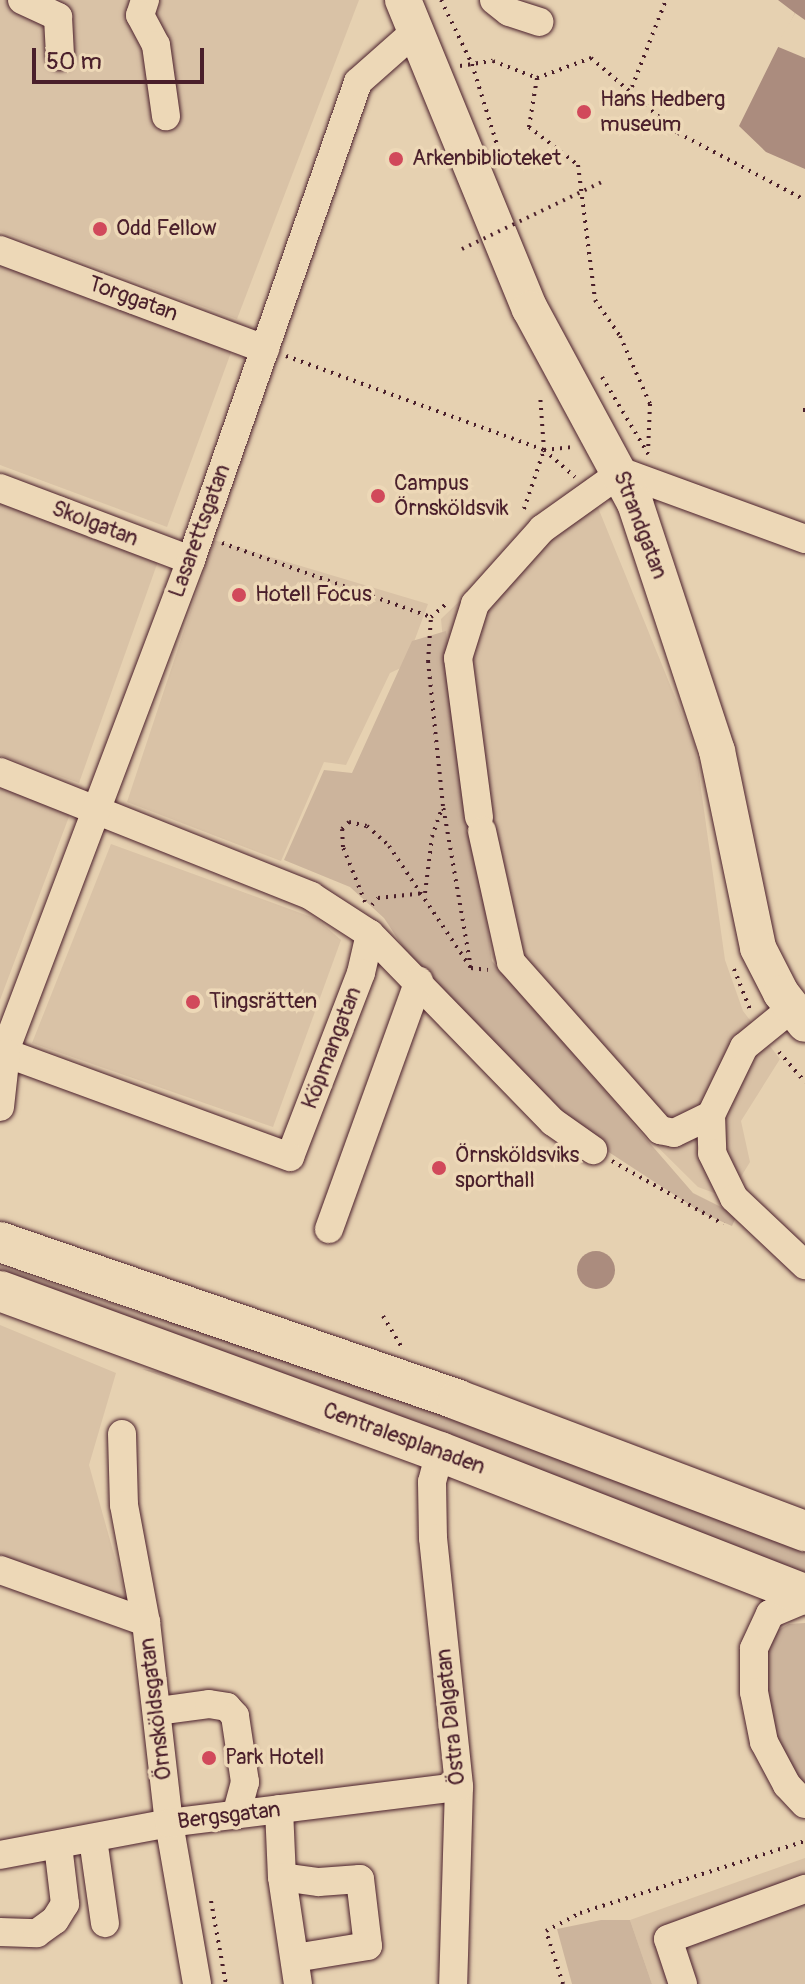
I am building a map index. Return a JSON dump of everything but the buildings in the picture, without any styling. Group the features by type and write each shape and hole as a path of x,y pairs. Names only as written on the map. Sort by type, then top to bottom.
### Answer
{"highway":[{"path":"0,1242 458,1400 805,1531"},
{"name":"Centralesplanaden","path":"0,1291 440,1452 805,1596"}],"main road":[{"name":"Strandgatan","path":"410,14 435,69 476,185 530,309 622,472 717,751 758,948 798,1016"}],"street":[{"path":"22,0 58,17 60,56"},
{"path":"145,0 140,15 156,45 166,116"},
{"path":"494,0 509,12 539,22"},
{"name":"Lasarettsgatan","path":"0,1107 2,1056 194,548 358,82 410,14"},
{"name":"Torggatan","path":"0,250 265,349"},
{"path":"711,1115 674,1133 648,1122 511,962 480,824 458,658 475,604 542,529 622,472 805,539"},
{"name":"Skolgatan","path":"0,488 194,548"},
{"path":"0,772 311,896 370,934 553,1122 593,1150"},
{"name":"Köpmangatan","path":"2,1056 290,1157 361,973 370,934"},
{"path":"329,1229 419,981"},
{"path":"798,1016 744,1047 711,1115 712,1153 734,1198 805,1265"},
{"name":"Örnsköldsgatan","path":"122,1434 124,1505 146,1622 169,1823 197,1984"},
{"name":"Östra Dalgatan","path":"440,1452 432,1482 433,1538 459,1787 453,1984"},
{"path":"0,1570 146,1622"},
{"path":"805,1596 770,1614 754,1649 754,1663 764,1742 787,1785 805,1804"},
{"path":"158,1711 209,1704 227,1707 235,1716 245,1782 236,1815"},
{"name":"Bergsgatan","path":"0,1855 169,1823 459,1787"},
{"path":"279,1809 282,1877 296,1971 368,1946 360,1879 319,1882 282,1877"},
{"path":"93,1839 105,1923"},
{"path":"0,1932 37,1933 55,1920 65,1904 58,1845"},
{"path":"683,1984 668,1939 805,1889"}],"path":[{"path":"441,0 472,64 503,162"},
{"path":"631,88 666,0"},
{"path":"435,69 493,61 537,78 591,58 631,88 678,133 805,200"},
{"path":"537,78 529,127 578,165 595,300 620,336 650,404 648,454 598,371"},
{"path":"462,249 602,182"},
{"path":"516,205 525,235"},
{"path":"265,349 544,450 591,492"},
{"path":"521,519 544,450"},
{"path":"194,548 431,617"},
{"path":"454,597 431,617 428,662 443,806 471,968"},
{"path":"425,893 432,837 443,806"},
{"path":"425,893 378,898 367,911 342,829 349,822 380,835 425,893 471,968"},
{"path":"471,968 491,970"},
{"path":"593,1150 736,1232"},
{"path":"383,1316 405,1353"},
{"path":"563,1984 546,1931 580,1913 805,1841"}],"shaded area":[{"path":"0,0 359,0 237,319 0,231"},
{"path":"778,0 805,0 805,169 766,152 739,126 795,13"},
{"path":"0,261 233,347 167,527 0,465"},
{"path":"586,478 695,746 725,960 743,1011 780,1059 741,1121 750,1162 728,1198 698,1187 599,1089 492,958 454,759 441,619"},
{"path":"0,495 161,553 79,783 0,755"},
{"path":"214,540 428,604 405,666 390,673 346,765 324,762 281,861 127,802"},
{"path":"446,631 492,961 693,1193 737,1215 732,1226 702,1213 578,1132 405,950 384,918 350,887 284,860 324,770 352,773 412,641"},
{"path":"0,778 73,806 0,1000"},
{"path":"111,844 317,919 341,940 273,1127 32,1043"},
{"path":"596,1251 609,1257 615,1270 609,1283 596,1289 583,1283 577,1270 583,1257"},
{"path":"0,1266 159,1319 215,1329 805,1544 805,1574 0,1277"},
{"path":"0,1325 116,1373 89,1465 129,1608 0,1559"},
{"path":"142,1369 194,1377 319,1423 320,1434"},
{"path":"805,1623 805,1787 773,1739 766,1665 771,1634 789,1624"},
{"path":"805,1858 805,1984 652,1984 630,1920"},
{"path":"601,1920 630,1920 652,1984 572,1984 557,1929"}],"pier":[{"path":"795,13 805,20 805,58 776,46"}],"place":[{"name":"Hans Hedberg museum","path":"584,112"},
{"name":"Arkenbiblioteket","path":"396,159"},
{"name":"Odd Fellow","path":"100,229"},
{"name":"Campus Örnsköldsvik","path":"378,496"},
{"name":"Hotell Focus","path":"239,595"},
{"name":"Tingsrätten","path":"193,1002"},
{"name":"Örnsköldsviks sporthall","path":"439,1168"},
{"name":"Park Hotell","path":"209,1758"}]}
